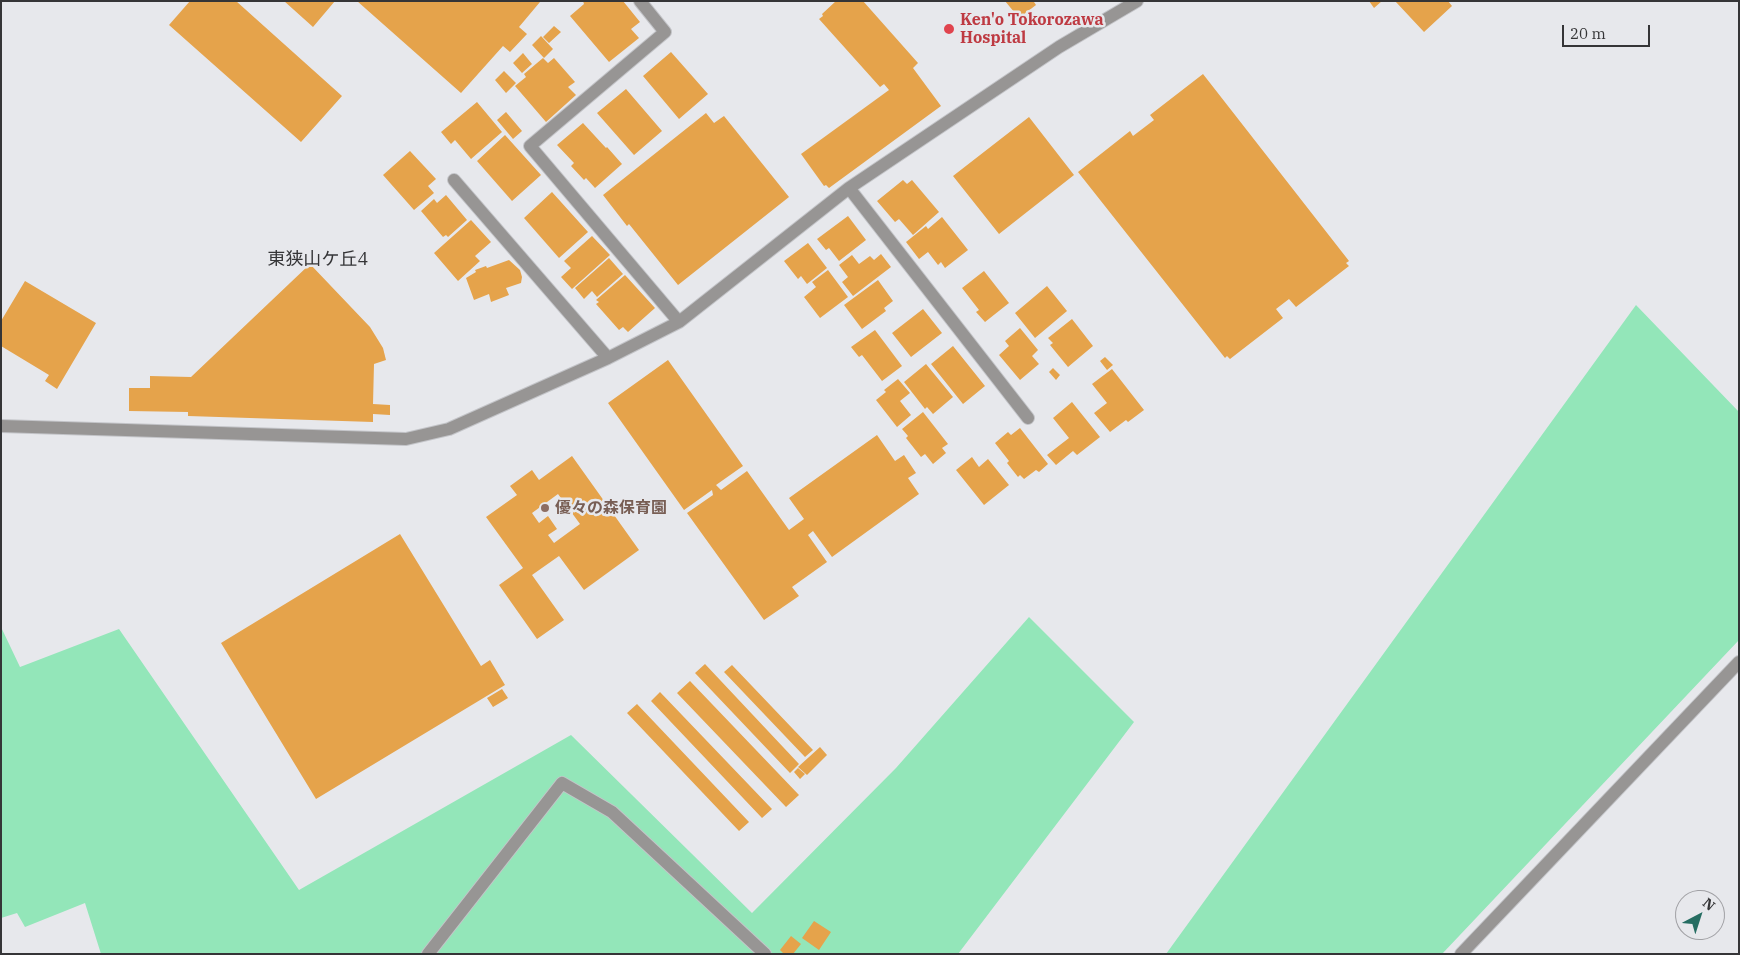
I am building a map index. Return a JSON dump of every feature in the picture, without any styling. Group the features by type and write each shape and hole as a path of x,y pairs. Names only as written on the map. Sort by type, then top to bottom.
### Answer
{"street":[{"path":"640,1 665,32 530,146 679,322"},
{"path":"1,426 406,439 449,429 608,358 679,322 849,188 1060,47 1138,1"},
{"path":"454,180 608,358"},
{"path":"849,188 1028,418"},
{"path":"1462,954 1739,662"},
{"path":"428,954 562,783 612,812 765,954"}],"green space":[{"path":"1636,305 1739,412 1739,640 1442,954 1166,954"},
{"path":"1029,617 1134,722 958,954 101,954 85,903 25,927 17,913 1,918 1,627 20,667 119,629 299,890 571,735 752,913 896,768"}],"building":[{"path":"190,1 236,1 342,96 301,142 169,25"},
{"path":"284,1 335,1 313,27"},
{"path":"357,1 540,2 519,27 527,34 510,52 503,46 461,93"},
{"path":"583,1 623,1 640,22 631,29 639,38 609,62 570,16 584,4"},
{"path":"836,1 863,1 918,63 913,68 941,106 829,188 826,185 824,186 801,154 889,90 884,84 880,87 819,19"},
{"path":"1005,1 1035,1 1036,5 1019,18"},
{"path":"1369,1 1382,1 1374,8"},
{"path":"1395,1 1448,1 1452,6 1424,32"},
{"path":"554,26 561,32 549,43 543,37"},
{"path":"541,36 553,49 544,58 532,45"},
{"path":"671,52 708,94 679,119 643,76"},
{"path":"523,53 532,64 522,73 513,63"},
{"path":"543,58 548,63 554,58 575,82 568,87 576,95 546,122 515,86 526,77 524,74"},
{"path":"504,71 516,83 506,93 495,80"},
{"path":"1203,74 1349,261 1346,263 1349,266 1296,307 1289,299 1276,309 1283,318 1230,359 1227,356 1225,358 1078,172 1130,131 1133,136 1154,120 1150,115"},
{"path":"626,89 662,131 634,155 597,113"},
{"path":"477,102 502,132 471,159 455,140 451,144 441,132"},
{"path":"506,112 522,131 513,139 497,120"},
{"path":"706,113 714,123 724,116 789,197 678,285 603,195"},
{"path":"1029,117 1074,175 999,234 953,176"},
{"path":"583,123 622,164 595,188 586,178 584,180 571,166 574,163 557,145"},
{"path":"505,135 541,175 512,201 477,161"},
{"path":"410,151 436,179 428,186 434,193 414,210 383,175"},
{"path":"903,180 907,184 912,180 939,212 913,235 899,219 895,222 877,201"},
{"path":"552,192 588,232 559,258 524,218"},
{"path":"446,195 467,220 448,237 446,235 443,237 421,211 434,199 437,203"},
{"path":"848,216 866,240 839,261 829,248 826,250 817,239"},
{"path":"942,217 968,250 945,268 941,262 938,265 928,252 919,259 906,242 926,226 928,229"},
{"path":"471,220 491,242 475,256 480,261 458,281 434,253"},
{"path":"592,236 610,255 572,289 561,277 571,268 564,261"},
{"path":"808,243 827,268 807,284 801,276 798,279 784,261"},
{"path":"881,254 891,267 853,296 842,282 848,277 839,265 852,255 859,264 870,256 874,260"},
{"path":"609,258 623,274 597,297 592,291 584,299 575,288"},
{"path":"509,260 520,270 521,283 506,288 509,295 491,302 489,294 474,300 466,278 476,272 475,270"},
{"path":"310,264 370,327 383,348 386,360 374,364 373,404 390,405 390,415 373,414 373,422 188,416 188,412 129,411 129,388 150,388 150,376 191,377"},
{"path":"828,270 848,297 820,318 804,297 816,287 812,282"},
{"path":"984,271 1009,303 985,322 976,312 979,310 962,288"},
{"path":"625,275 655,308 628,332 623,327 619,330 596,304 599,302 596,300"},
{"path":"878,280 893,301 884,308 886,311 862,329 844,305"},
{"path":"25,281 96,323 57,389 45,381 49,375 1,346 1,321"},
{"path":"1047,286 1067,311 1035,338 1015,313"},
{"path":"923,309 942,333 911,357 892,333"},
{"path":"1072,319 1093,346 1068,367 1050,345 1053,343 1048,338"},
{"path":"1020,328 1038,350 1032,356 1039,364 1020,380 999,355 1009,346 1005,341"},
{"path":"875,330 902,366 882,381 862,355 859,357 851,347"},
{"path":"953,346 985,386 963,404 931,364"},
{"path":"1105,357 1113,365 1107,370 1100,361"},
{"path":"668,360 743,466 716,485 721,490 747,471 789,530 804,519 789,498 877,435 895,461 904,455 916,473 908,478 919,494 832,557 813,531 808,535 827,562 792,587 799,596 764,620 687,513 713,495 712,490 684,510 608,403"},
{"path":"926,364 953,397 933,414 927,407 925,409 904,382"},
{"path":"1053,368 1060,375 1056,380 1049,372"},
{"path":"1112,369 1144,410 1110,432 1094,413 1107,403 1092,384"},
{"path":"898,379 910,393 900,401 911,415 897,427 876,400 886,392 884,390"},
{"path":"1072,402 1100,437 1077,455 1073,451 1056,465 1047,455 1069,438 1053,418"},
{"path":"923,412 948,444 942,448 946,453 933,464 925,454 921,457 906,438 908,436 902,429"},
{"path":"1020,428 1048,464 1039,472 1036,470 1024,479 1020,475 1018,477 1007,463 1009,461 995,443 1008,432 1011,435"},
{"path":"572,456 639,550 584,590 559,556 532,575 564,620 537,639 499,585 523,568 486,517 517,495 510,486 532,470 539,480","holes":["558,494 580,524 554,543 548,535 557,529 548,516 539,523 532,513"]},
{"path":"972,457 979,467 988,459 1009,485 984,505 956,470"},
{"path":"400,534 481,666 490,660 505,685 316,799 221,643"},
{"path":"705,664 799,764 790,773 695,673"},
{"path":"732,665 813,750 805,757 724,672"},
{"path":"690,681 799,795 786,807 677,693"},
{"path":"502,689 508,698 493,707 487,698"},
{"path":"660,692 772,809 762,818 651,701"},
{"path":"637,704 749,822 739,831 627,713"},
{"path":"820,747 827,755 807,775 798,767"},
{"path":"798,768 805,774 800,779 794,772"},
{"path":"814,921 831,932 819,950 802,938"},
{"path":"791,936 801,944 793,954 784,954 780,950"}],"place":[{"name":"Ken'o Tokorozawa Hospital","path":"949,29"},
{"name":"優々の森保育園","path":"545,508"}],"district":[{"name":"東狭山ケ丘4","path":"318,260"}]}
